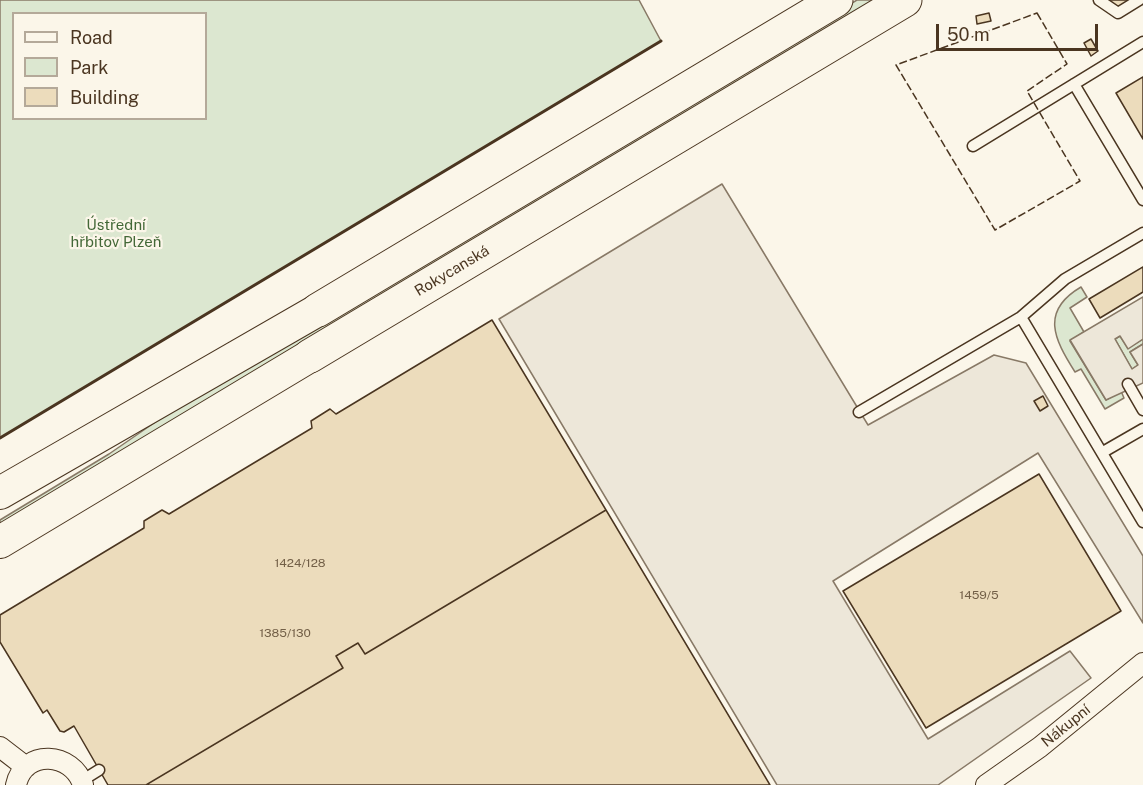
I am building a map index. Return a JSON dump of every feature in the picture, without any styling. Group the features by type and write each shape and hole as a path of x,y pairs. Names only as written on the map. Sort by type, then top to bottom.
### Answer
{"highway":[{"path":"318,310 836,0"},
{"name":"Rokycanská","path":"310,356 905,0"}],"main road":[{"path":"0,493 318,310"},
{"name":"Rokycanská","path":"0,542 310,356"}],"street":[{"name":"Nákupní","path":"986,785 1040,747 1143,663"},
{"path":"0,747 26,767"},
{"path":"16,785 26,767 36,760 59,759 87,779"}],"lane":[{"path":"1099,0 1118,13 1139,0"},
{"path":"973,146 1143,42"},
{"path":"1074,84 1143,200"},
{"path":"859,412 1021,317 1065,279 1143,232"},
{"path":"1021,317 1143,522"},
{"path":"1128,384 1143,410"},
{"path":"1103,452 1143,429"}],"green space":[{"name":"Ústřední hřbitov Plzeň","path":"0,0 639,0 661,41 0,438"},
{"path":"857,0 876,0 0,525 0,520 109,454 167,414"},
{"path":"1081,287 1087,297 1070,308 1084,332 1070,341 1106,400 1121,391 1124,398 1105,409 1081,369 1075,372 1057,337 1055,326 1060,306 1068,296"},
{"path":"1120,336 1128,348 1143,339 1143,344 1130,352 1138,365 1132,369 1115,339"}],"shaded area":[{"path":"722,184 868,425 994,355 1026,363 1143,556 1143,623 1038,453 833,581 928,739 1070,651 1091,678 938,785 777,785 499,319"},
{"path":"1143,297 1143,339 1128,349 1120,336 1115,339 1132,369 1138,365 1130,352 1143,344 1143,383 1106,400 1070,340"}],"building":[{"path":"1105,0 1135,0 1113,13"},
{"path":"989,13 991,21 977,24 976,16"},
{"path":"1091,39 1098,51 1091,56 1084,43"},
{"path":"1143,77 1143,139 1116,93"},
{"path":"1143,267 1143,292 1100,318 1089,299"},
{"path":"492,320 606,510 365,654 358,643 336,656 343,668 146,785 108,785 74,726 64,732 60,731 47,710 43,713 0,642 0,615 144,528 144,521 162,510 169,514 312,428 311,421 330,409 336,414"},
{"path":"1043,396 1048,406 1040,411 1034,401"},
{"path":"1039,474 1121,611 926,728 843,591"},
{"path":"606,510 770,785 146,785 343,668 336,656 358,643 365,654"}],"fence":[{"path":"1037,13 1067,64 1027,91 1080,181 995,230 896,65 1037,13"}],"wall":[{"path":"0,438 661,41"}]}
